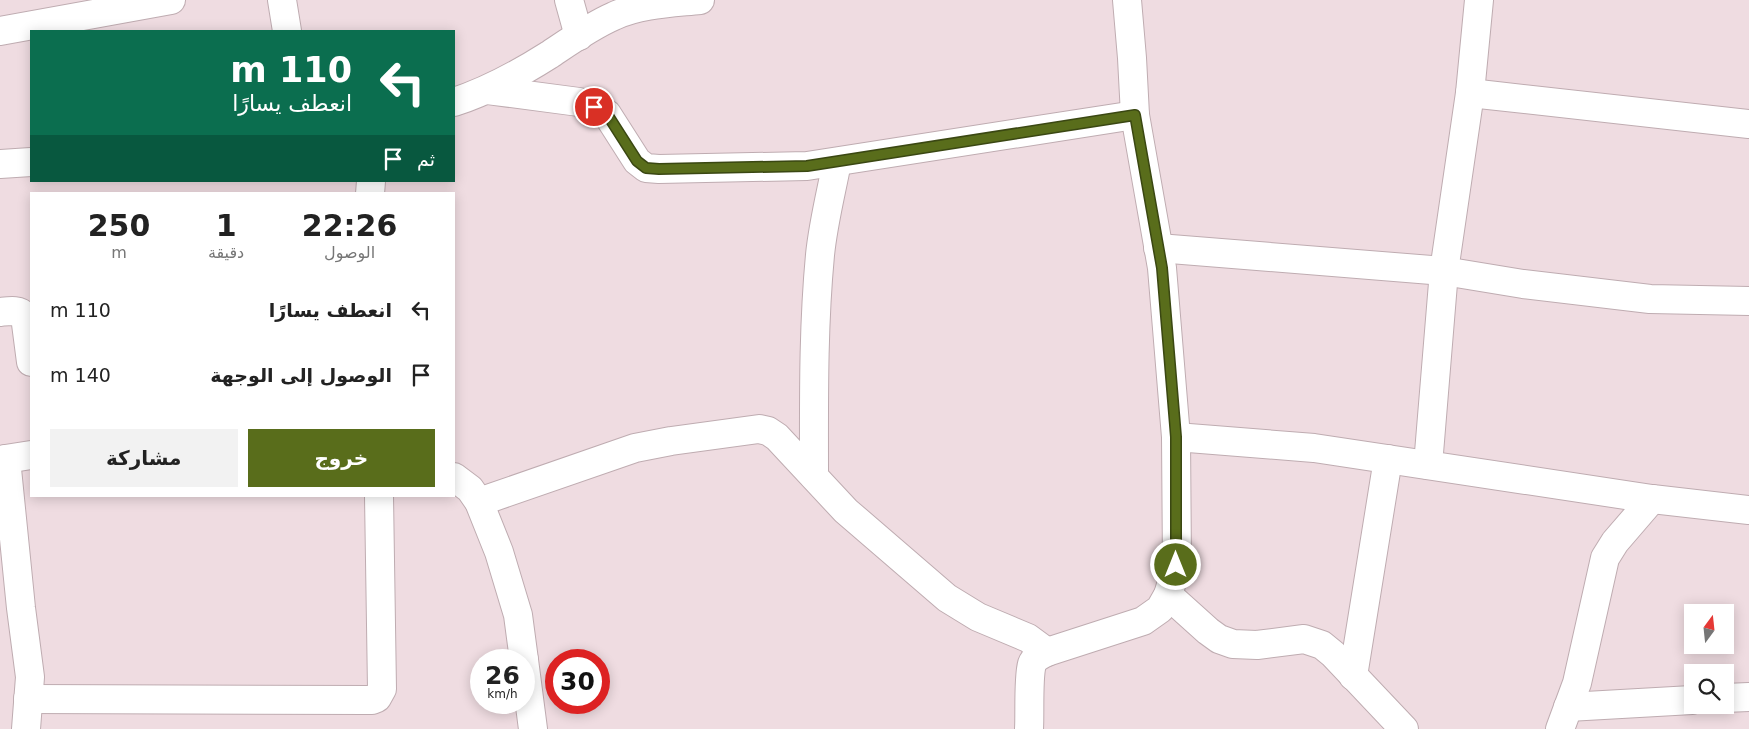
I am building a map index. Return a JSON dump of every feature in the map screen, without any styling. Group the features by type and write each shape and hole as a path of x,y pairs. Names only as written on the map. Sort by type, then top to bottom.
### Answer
{"street":[{"path":"0,31 120,5 171,0"},
{"path":"282,0 287,30"},
{"path":"569,0 579,36"},
{"path":"455,102 487,90 538,62 615,15 639,8 700,0"},
{"path":"1029,729 1032,664 1038,656 1143,622 1160,609 1168,595 1176,565 1176,437 1162,268 1135,115 1127,0"},
{"path":"1428,465 1444,271 1470,93 1479,0"},
{"path":"487,90 579,102 594,107 607,114 637,161 646,168 659,169 807,166 1135,115"},
{"path":"1470,93 1749,124"},
{"path":"0,164 30,162"},
{"path":"814,476 814,375 818,282 821,253 837,162"},
{"path":"1158,248 1444,271 1523,284 1650,299 1749,301"},
{"path":"0,312 16,311 22,312 25,316 30,354"},
{"path":"479,502 635,448 760,429 768,431 777,437 846,510 947,598 978,617 1028,638 1047,652"},
{"path":"1176,437 1314,448 1652,499 1749,510"},
{"path":"12,458 11,609 30,677 26,729"},
{"path":"1353,676 1388,459"},
{"path":"455,478 470,489 479,502 499,552 518,615 523,649"},
{"path":"28,699 372,700 378,698 382,689 379,497"},
{"path":"1652,499 1615,542 1605,558 1577,683 1564,718 1684,701"},
{"path":"1168,595 1219,639 1233,644 1257,645 1304,639 1314,641 1333,654 1404,729"},
{"path":"1734,698 1749,697"},
{"path":"531,714 533,729"}],"route":[{"path":"594,107 607,114 637,161 646,168 659,169 807,166 1135,115 1162,268 1176,437 1176,565"}]}
